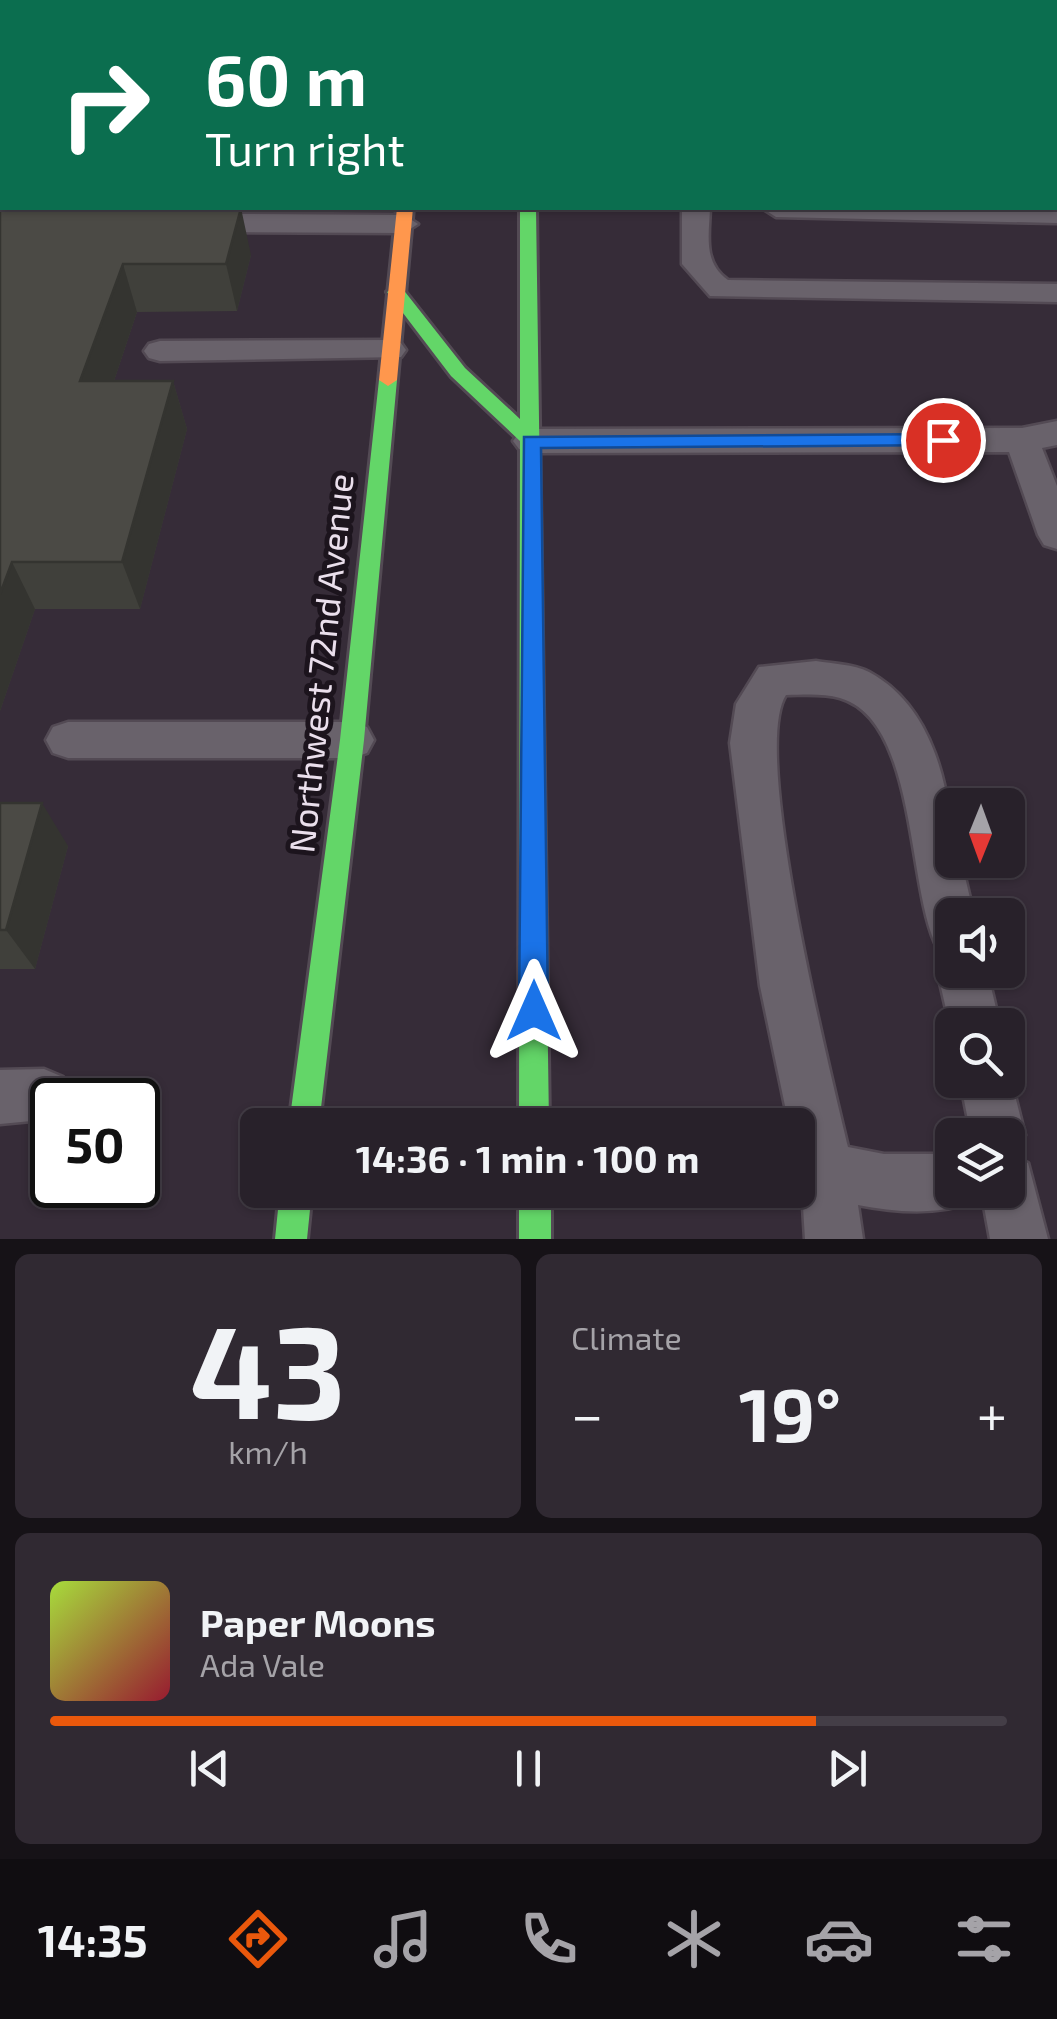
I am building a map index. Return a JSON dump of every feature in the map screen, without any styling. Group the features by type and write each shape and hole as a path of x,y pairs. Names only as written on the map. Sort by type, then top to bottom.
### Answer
{"main road":[{"path":"528,210 534,1108"},
{"name":"Northwest 72nd Avenue","path":"306,1108 352,740 404,216"},
{"path":"396,292 438,355 482,402 531,441"},
{"path":"290,1239 294,1208"},
{"path":"535,1208 535,1239"}],"lane":[{"path":"228,210 224,224 404,216"},
{"path":"696,210 693,258 702,279 721,290 1057,293"},
{"path":"870,210 1057,214"},
{"path":"160,350 390,350"},
{"path":"531,441 1040,436 1057,450"},
{"path":"1040,436 1057,535"},
{"path":"834,1239 826,1171 785,986 756,791 752,743 757,704 774,680 816,678 853,684 894,712 915,757 946,898"},
{"path":"68,740 352,740"},
{"path":"826,1171 884,1182 935,1182"},
{"path":"1013,1208 1019,1239"}],"building":[{"path":"0,210 240,210 226,264 123,264 80,381 173,381 122,562 12,562 0,594"},
{"path":"0,803 42,803 6,930 0,930"}],"traffic: fast":[{"path":"528,210 534,1108"},
{"path":"396,292 458,372 531,441"},
{"path":"306,1108 352,740 388,380"},
{"path":"291,1239 294,1208"},
{"path":"535,1208 535,1239"}],"traffic: slow":[{"path":"388,380 405,210"}],"route":[{"path":"534,1011 531,441 943,440"}]}
